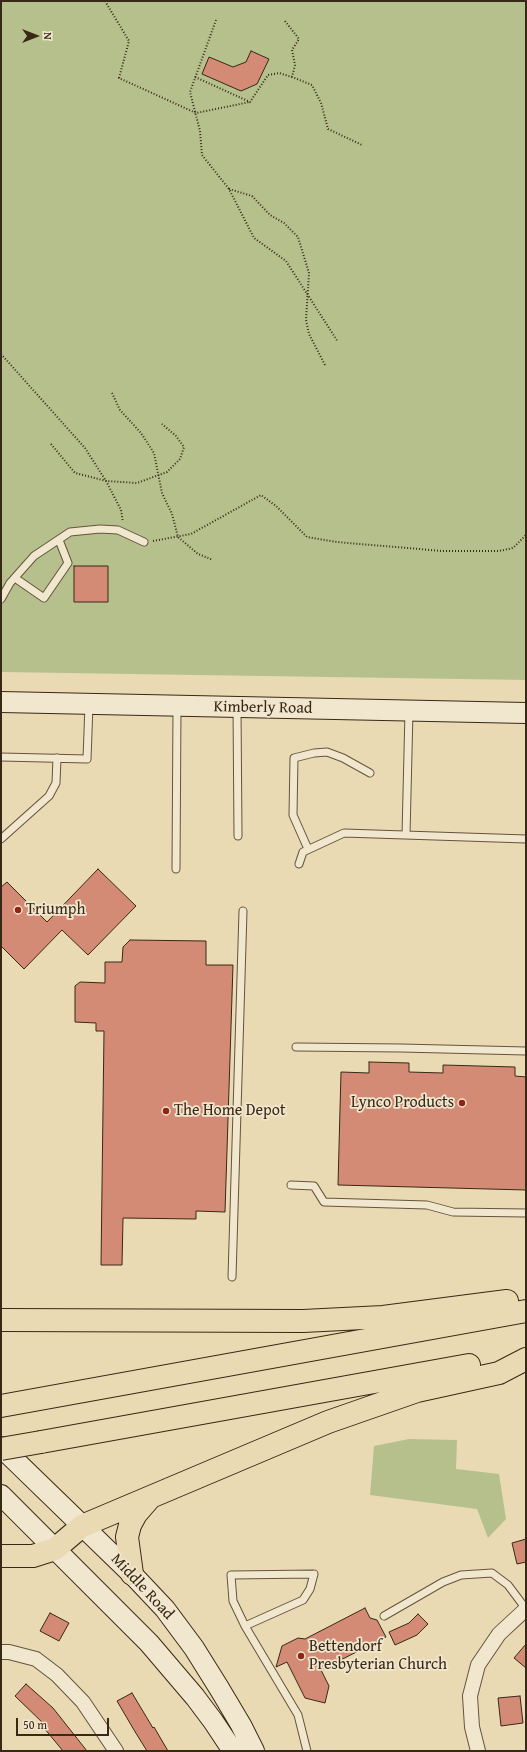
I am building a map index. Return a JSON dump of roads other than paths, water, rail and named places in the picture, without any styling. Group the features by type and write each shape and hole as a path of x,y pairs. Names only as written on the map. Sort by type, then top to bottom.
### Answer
{"highway":[{"path":"1,1320 303,1321 384,1317 513,1300 526,1300"},
{"path":"2,1405 526,1311"},
{"path":"1,1448 526,1354"},
{"path":"1,1556 33,1556 55,1549 82,1526 328,1422 417,1391 499,1373 526,1359"},
{"path":"132,1574 127,1537 130,1525 136,1514 149,1498"}],"main road":[{"name":"Kimberly Road","path":"1,702 526,713"},
{"name":"Middle Road","path":"1,1448 132,1574 165,1609 194,1648 242,1725 254,1751"},
{"name":"Middle Road","path":"1,1495 149,1643 172,1669 213,1721 233,1751"}],"street":[{"path":"478,1751 472,1727 470,1696 478,1664 499,1634 526,1609"},
{"path":"1,1652 9,1652 36,1659 56,1675 83,1702 116,1751"}],"lane":[{"path":"1,599 15,578 34,556 70,532 118,530 144,542"},
{"path":"15,578 44,598 68,563 59,540"},
{"path":"1,757 87,759 90,703"},
{"path":"176,869 177,706"},
{"path":"237,707 238,836"},
{"path":"406,834 409,710"},
{"path":"308,850 293,815 294,758 314,753 327,752 344,758 370,773"},
{"path":"1,839 49,796 56,783 57,758"},
{"path":"299,864 303,852 344,833 526,839"},
{"path":"232,1277 243,911"},
{"path":"296,1048 401,1048 526,1051"},
{"path":"291,1185 314,1186 324,1202 427,1205 453,1212 526,1213"},
{"path":"384,1616 443,1582 461,1575 492,1573 508,1585 526,1609"},
{"path":"245,1626 303,1600 310,1589 314,1574 231,1575 233,1601 245,1626 298,1715 307,1751"}],"place":[{"name":"Triumph","path":"18,910"},
{"name":"Lynco Products","path":"462,1103"},
{"name":"The Home Depot","path":"166,1111"},
{"name":"Bettendorf Presbyterian Church","path":"301,1656"}]}
